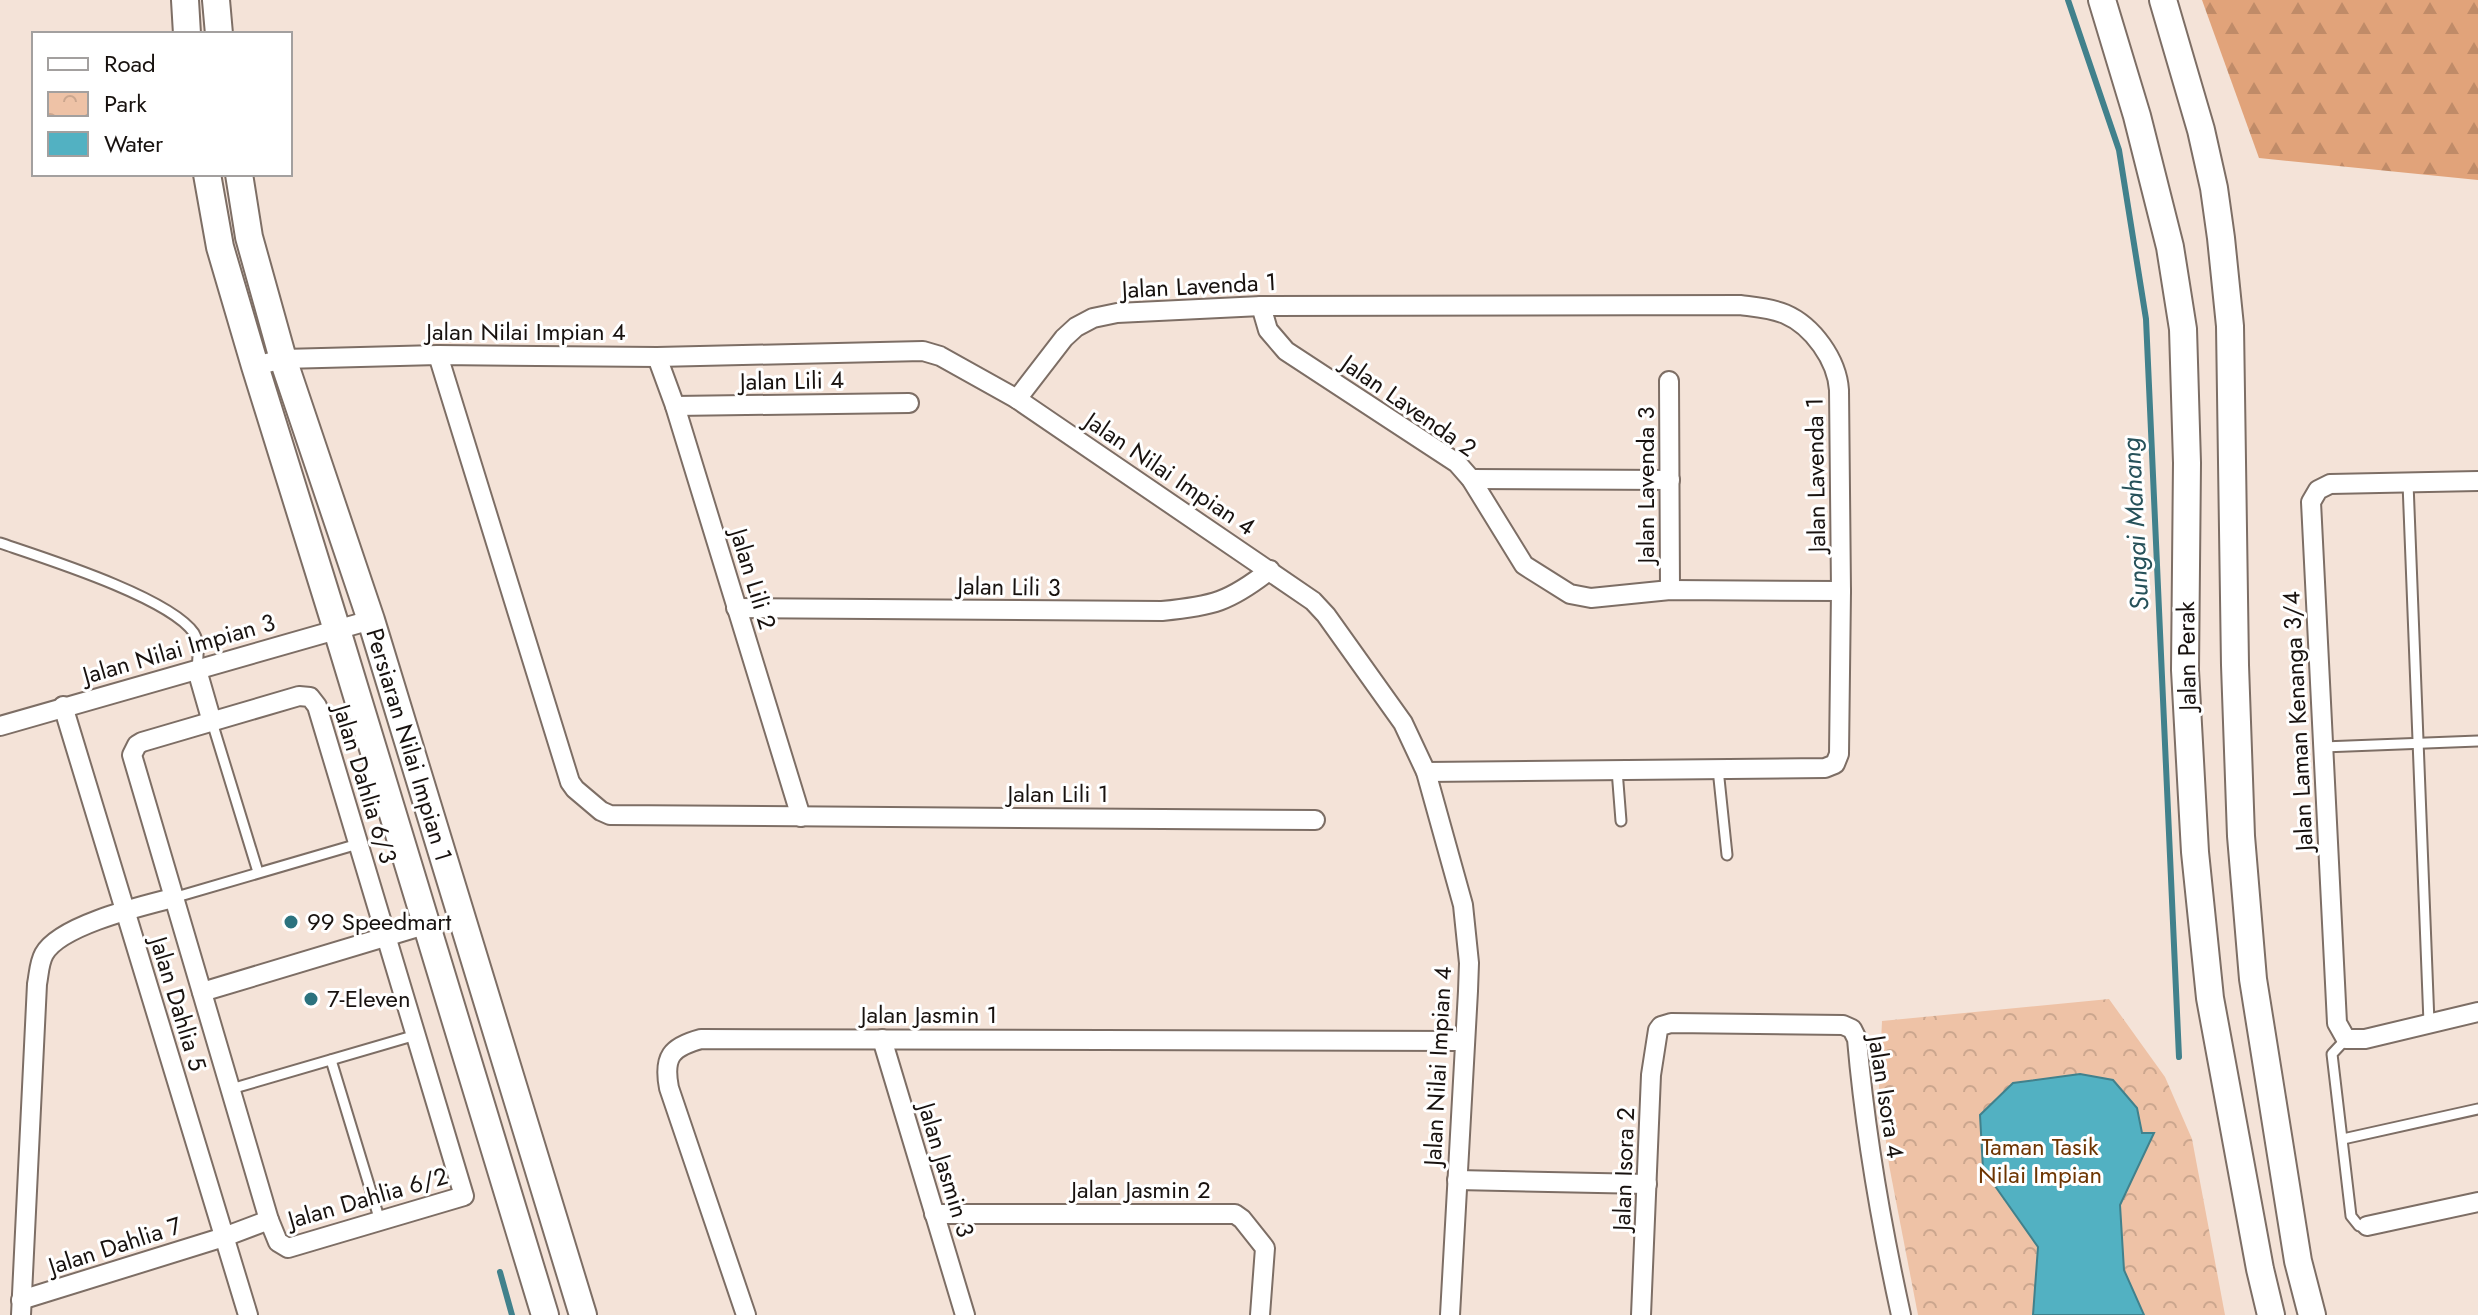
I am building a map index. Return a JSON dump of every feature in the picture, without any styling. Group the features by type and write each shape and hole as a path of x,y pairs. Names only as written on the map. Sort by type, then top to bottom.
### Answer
{"main road":[{"path":"185,0 187,32"},
{"path":"216,0 219,32"},
{"name":"Jalan Perak","path":"2102,0 2137,116 2170,247 2183,329 2187,463 2185,670 2195,852 2210,998 2271,1315"},
{"name":"Jalan Perak","path":"2163,0 2201,130 2221,238 2230,326 2240,820 2252,965 2280,1156 2298,1261 2312,1315"},
{"name":"Persiaran Nilai Impian 1","path":"207,176 220,247 255,366 545,1315"},
{"name":"Persiaran Nilai Impian 1","path":"239,176 249,237 283,359 371,620 583,1315"}],"street":[{"name":"Jalan Lavenda 1","path":"1017,399 1076,327 1093,318 1117,313 1261,306 1740,305 1771,309 1800,322 1829,356 1839,381 1841,591 1839,754 1835,764 1825,768 1426,772"},
{"name":"Jalan Lavenda 2","path":"1261,306 1268,330 1286,351 1457,463 1471,479 1524,565 1570,594 1591,598 1670,590 1841,591"},
{"name":"Jalan Nilai Impian 4","path":"255,366 283,359 438,355 657,357 923,351 940,356 1017,399 1313,601 1403,723 1426,772 1463,905 1469,963 1450,1315"},
{"name":"Jalan Lili 1","path":"438,355 572,786 607,814 1315,820"},
{"name":"Jalan Lili 2","path":"657,357 675,406 801,817"},
{"name":"Jalan Lavenda 3","path":"1669,381 1670,590"},
{"name":"Jalan Lili 4","path":"675,406 909,403"},
{"path":"1471,479 1670,480"},
{"name":"Jalan Laman Kenanga 3/4","path":"2346,1039 2337,1023 2311,502 2318,490 2330,484 2478,481"},
{"name":"Jalan Lili 3","path":"736,608 1162,611 1229,599 1270,570"},
{"name":"Jalan Nilai Impian 3","path":"0,726 371,620"},
{"path":"197,670 212,722"},
{"name":"Jalan Dahlia 6/3","path":"173,898 132,755 133,749 142,742 299,696 310,697 314,701 386,937"},
{"name":"Jalan Dahlia 5","path":"63,706 248,1315"},
{"name":"Jalan Dahlia 7","path":"173,898 125,911 66,934 45,953 40,966 29,1119 21,1308 269,1220"},
{"name":"Jalan Dahlia 6/2","path":"173,898 269,1220 278,1242 288,1248 464,1196 386,937"},
{"path":"202,992 425,925"},
{"path":"2346,1039 2365,1039 2478,1012"},
{"name":"Jalan Isora 4","path":"1661,1026 1671,1023 1843,1025 1852,1029 1857,1039 1862,1100 1884,1238 1901,1315"},
{"name":"Jalan Isora 2","path":"1641,1315 1651,1075 1656,1035 1661,1026"},
{"name":"Jalan Jasmin 1","path":"746,1315 669,1088 666,1073 668,1061 674,1050 685,1044 701,1039 1465,1041"},
{"name":"Jalan Jasmin 3","path":"882,1039 965,1315"},
{"path":"1457,1180 1647,1184"},
{"path":"2367,1226 2478,1202"},
{"name":"Jalan Jasmin 2","path":"934,1214 1235,1214 1265,1248 1260,1315"}],"lane":[{"path":"2408,483 2429,1023"},
{"path":"0,543 122,588 171,612 196,636 199,652 197,670"},
{"path":"212,722 258,872"},
{"path":"2323,747 2478,741"},
{"path":"1718,769 1727,855"},
{"path":"1617,770 1621,821"},
{"path":"173,898 358,844"},
{"path":"231,1089 416,1035"},
{"path":"2346,1039 2332,1054 2351,1216 2359,1226 2367,1226"},
{"path":"331,1060 380,1221"},
{"path":"2343,1139 2478,1109"}],"green space":[{"path":"2202,0 2478,0 2478,180 2259,158"},
{"name":"Taman Tasik Nilai Impian","path":"2109,999 2165,1077 2192,1139 2225,1315 1918,1315 1889,1165 1879,1087 1882,1021"}],"water":[{"path":"2080,1074 2113,1080 2137,1108 2142,1133 2154,1133 2120,1205 2124,1270 2144,1315 2033,1315 2038,1247 1983,1169 1980,1115 2013,1083"}],"waterway":[{"name":"Sungai Mahang","path":"2068,0 2119,150 2146,319 2179,1057"},
{"path":"500,1272 512,1315"}],"place":[{"name":"99 Speedmart","path":"291,922"},
{"name":"7-Eleven","path":"311,999"}]}
